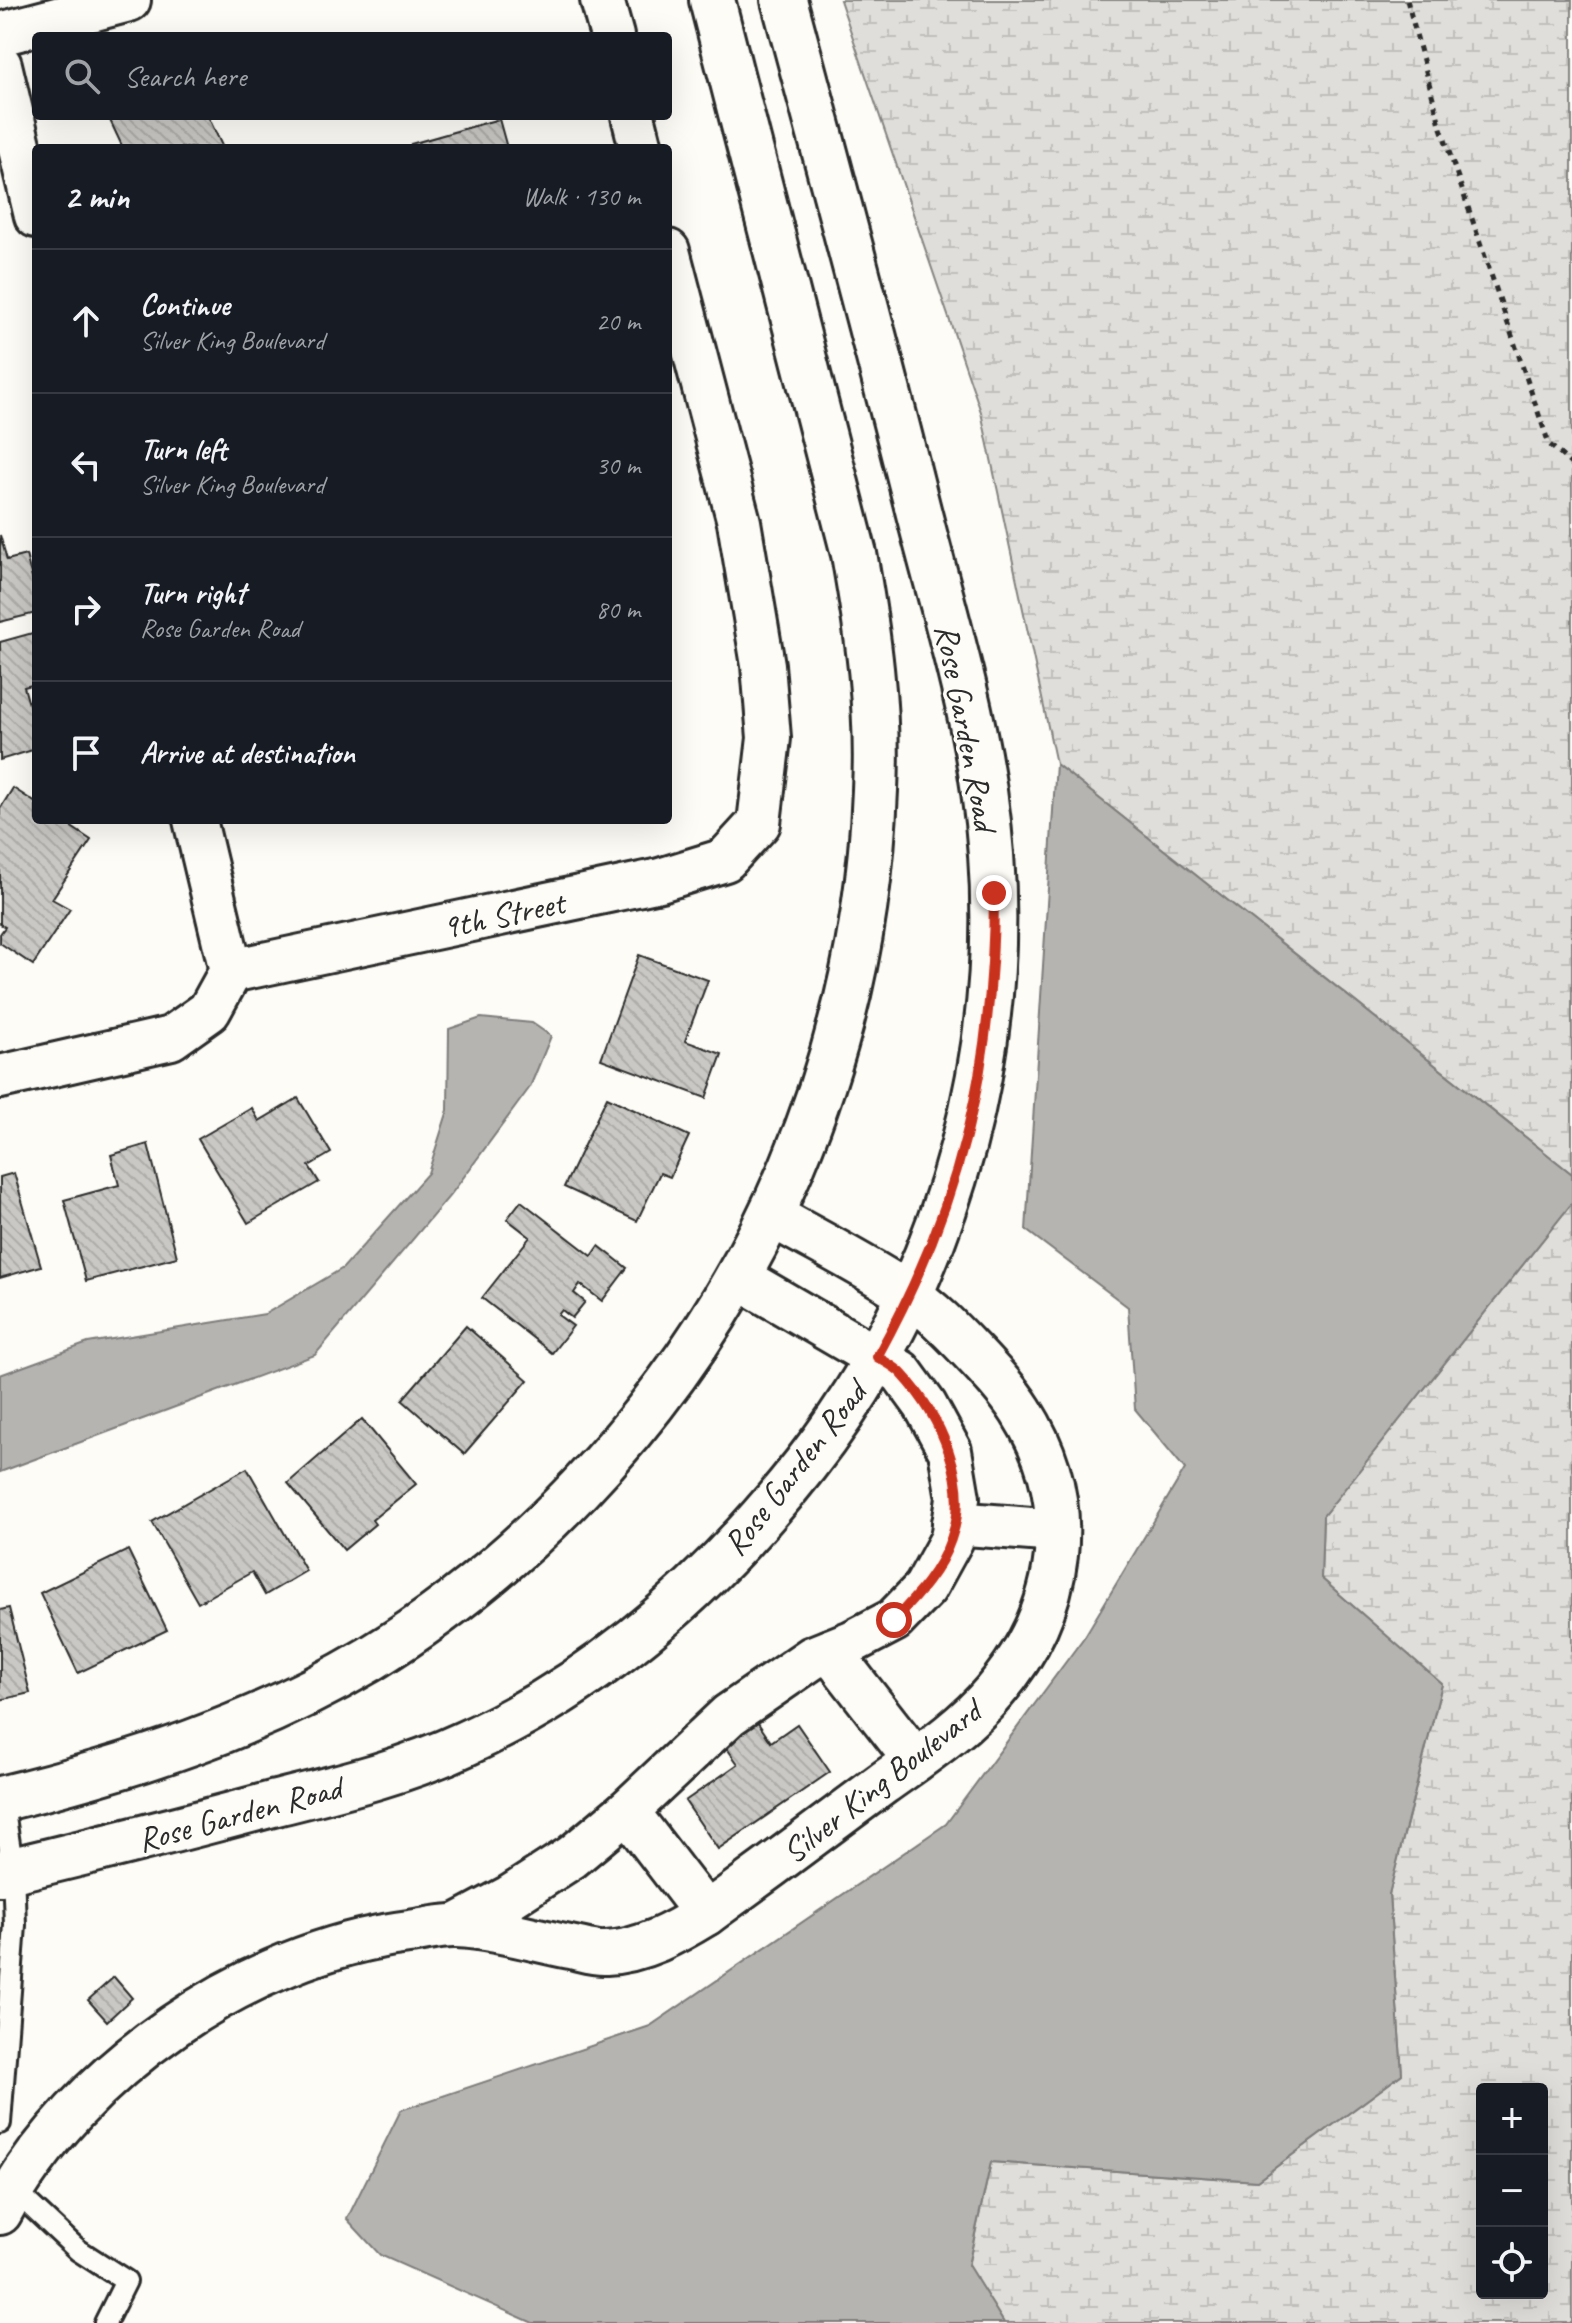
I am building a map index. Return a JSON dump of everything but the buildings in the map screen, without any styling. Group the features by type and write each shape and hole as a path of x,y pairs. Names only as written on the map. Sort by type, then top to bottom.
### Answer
{"street":[{"path":"0,34 129,0"},
{"path":"602,0 611,32"},
{"path":"1,1799 134,1762 214,1735 292,1701 371,1658 458,1598 539,1531 618,1448 690,1354 738,1277 771,1215 808,1131 847,1006 871,865 876,787 875,709 867,631 854,554 712,0"},
{"name":"Rose Garden Road","path":"7,1871 392,1773 465,1744 601,1666 663,1617 720,1564 771,1508 818,1448 877,1357 909,1294 948,1202 980,1075 994,945 990,840 984,788 971,722 896,421 784,0"},
{"path":"0,65 32,199"},
{"path":"634,120 640,144"},
{"name":"9th Street","path":"231,971 660,880 725,860 759,823 769,738 753,594 739,522 672,266"},
{"path":"0,1077 171,1038 209,1011 231,971 196,824"},
{"name":"Silver King Boulevard","path":"6,2201 56,2131 108,2079 159,2036 212,2002 268,1972 323,1950 381,1935 456,1926 603,1954 664,1939 706,1914 947,1737 994,1692 1027,1645 1048,1604 1057,1565 1057,1511 1045,1460 1022,1412 992,1373 952,1331 909,1294 771,1215"},
{"name":"Silver King Boulevard","path":"456,1926 510,1897 572,1857 627,1811 684,1754 729,1715 812,1658 894,1620 925,1588 952,1539 958,1498 950,1451 925,1405 901,1372 738,1277"},
{"path":"954,1523 1057,1531"},
{"path":"830,1651 915,1760"},
{"path":"627,1811 706,1914"}],"lane":[{"path":"0,2123 15,1925 1,1799"},
{"path":"6,2201 126,2281 105,2323"}],"path":[{"path":"1407,0 1441,128 1549,444 1572,465"}],"green space":[{"path":"840,0 1572,0 1572,1174 1056,764 981,412"},
{"path":"1572,1203 1572,2323 1004,2323 968,2266 991,2162 1257,2181 1402,2074 1389,1894 1442,1684 1321,1578 1323,1516"}],"shaded area":[{"path":"1056,764 1572,1174 1572,1203 1323,1516 1321,1578 1442,1684 1389,1894 1402,2074 1257,2181 991,2162 968,2265 1004,2323 533,2323 380,2255 347,2219 401,2110 650,2026 946,1824 1085,1636 1185,1469 1135,1409 1128,1307 1026,1230"},
{"path":"481,1018 532,1023 551,1036 530,1087 452,1193 315,1355 0,1472 0,1375 88,1343 265,1314 343,1268 428,1173 448,1110 449,1029"}],"route":[{"path":"894,1620 925,1588 952,1539 958,1498 950,1451 925,1405 901,1372 877,1357 930,1250 948,1202 976,1101 985,1049 994,945 994,893"}]}
